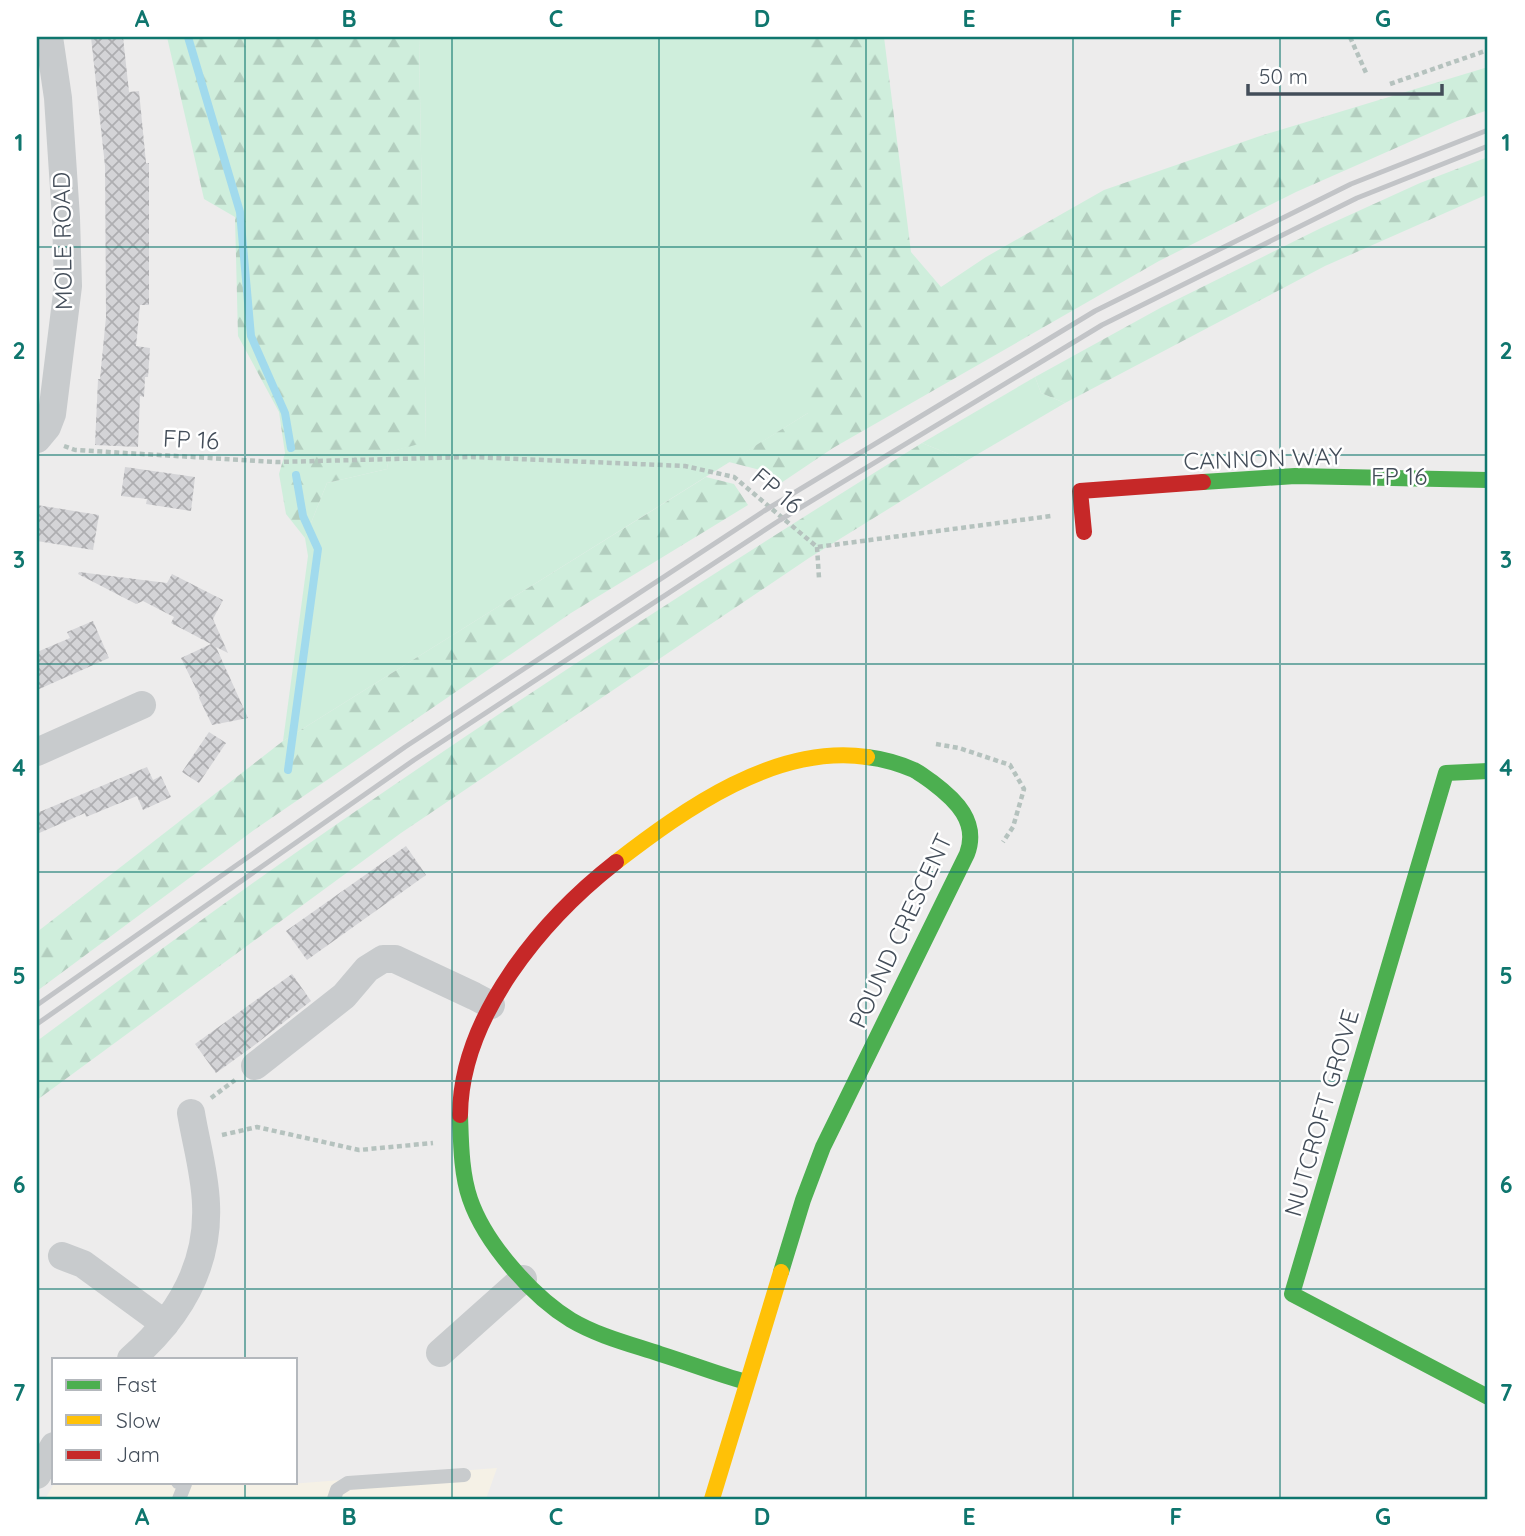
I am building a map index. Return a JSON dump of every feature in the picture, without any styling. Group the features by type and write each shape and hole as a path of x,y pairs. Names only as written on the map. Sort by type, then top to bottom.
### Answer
{"street":[{"name":"MOLE ROAD","path":"38,438 47,427 52,414 68,286 58,98 49,37"},
{"name":"CANNON WAY","path":"1082,512 1080,491 1295,477 1488,480"},
{"path":"1082,512 1084,532"},
{"path":"37,752 142,705"},
{"name":"POUND CRESCENT","path":"712,1499 803,1200 823,1147 967,854 972,838 968,821 956,802 939,786 900,764 874,757 838,755 800,760 766,770 693,806 614,862 556,918 509,978 491,1005 476,1039 463,1084 460,1113 469,1199 484,1228 523,1279 568,1318 597,1333 747,1382"},
{"name":"NUTCROFT GROVE","path":"1488,771 1446,774 1292,1294 1488,1397"},
{"path":"255,1066 344,996 367,969 383,959 395,959 491,1005"},
{"path":"132,1358 165,1324 186,1293 200,1263 206,1205 191,1113"},
{"path":"62,1256 83,1265 165,1324"},
{"path":"440,1353 523,1279"},
{"path":"37,1475 52,1449"}],"lane":[{"path":"334,1499 337,1490 348,1483 464,1475"}],"path":[{"path":"1350,37 1367,75"},
{"path":"1390,84 1488,50"},
{"name":"FP 16","path":"38,438 75,450 277,462 471,457 685,466 734,477 817,547"},
{"path":"819,578 817,547 1082,512"},
{"path":"934,744 959,748 1010,765 1024,789 1013,827 997,850"},
{"path":"191,1113 255,1066"},
{"path":"196,1141 257,1127 359,1150 462,1139"}],"shaded area":[{"path":"497,1468 486,1499 45,1499 54,1484 298,1483"}],"green space":[{"path":"167,37 419,37 426,442 390,452 387,469 327,483 305,538 286,514 279,474 285,453 279,412 238,336 235,217 204,199"},
{"path":"419,37 808,37 808,413 283,741 308,556 305,538 327,483 387,469 390,452 426,441"},
{"path":"808,37 884,37 911,252 941,287 986,257 1104,190 1260,136 1488,67 1488,110 1296,192 1159,261 833,448 781,483 764,471 729,462 808,413"},
{"path":"1488,157 1488,194 1325,266 1065,403 1041,393 1035,377 1162,307 1321,228 1420,183"},
{"path":"1035,377 1041,393 1065,403 966,461 922,443"},
{"path":"922,443 966,461 809,558 401,833 37,1100 37,1041 261,877 481,726"},
{"path":"706,477 734,484 748,505 571,613 254,830 37,991 37,932 283,741"}],"building":[{"path":"91,37 123,37 129,92 139,91 146,163 149,163 149,305 140,305 136,346 150,348 144,397 140,396 138,447 95,445 98,379 106,317 105,166"},
{"path":"125,467 195,477 191,511 146,504 147,499 121,496"},
{"path":"37,505 99,515 93,550 37,541"},
{"path":"78,574 167,583 172,574 223,600 213,619 228,653 216,647 248,718 212,725 181,658 211,644 171,623 174,617 143,601 136,604"},
{"path":"93,621 109,658 37,690 37,652 70,638 67,632"},
{"path":"209,732 226,743 199,783 182,772"},
{"path":"147,767 153,780 161,776 171,797 143,810 137,796 86,817 85,813 37,834 37,813"},
{"path":"406,846 426,875 307,960 286,931"},
{"path":"292,974 311,1001 216,1073 195,1044"}],"waterway":[{"path":"188,37 240,212 251,336 285,413 291,448"},
{"path":"288,770 318,549 303,516 296,475"}],"railway":[{"path":"37,1005 405,747 764,511 1095,311 1351,184 1488,130"},
{"path":"37,1024 414,760 780,520 1102,325 1357,198 1488,146"}],"traffic: fast":[{"path":"1203,482 1295,476 1488,480"},
{"path":"781,1272 823,1147 967,854 970,842 968,822 957,804 941,789 914,770 867,757"},
{"path":"1488,771 1446,773 1292,1294 1488,1397"},
{"path":"460,1115 462,1157 470,1199 498,1250 526,1283 556,1310 592,1331 746,1382"}],"traffic: slow":[{"path":"616,862 701,802 765,771 799,760 833,756 867,757"},
{"path":"712,1499 781,1272"}],"traffic: jam":[{"path":"1084,532 1080,491 1203,482"},
{"path":"460,1115 464,1078 474,1042 490,1007 534,941 588,885 616,862"}]}
